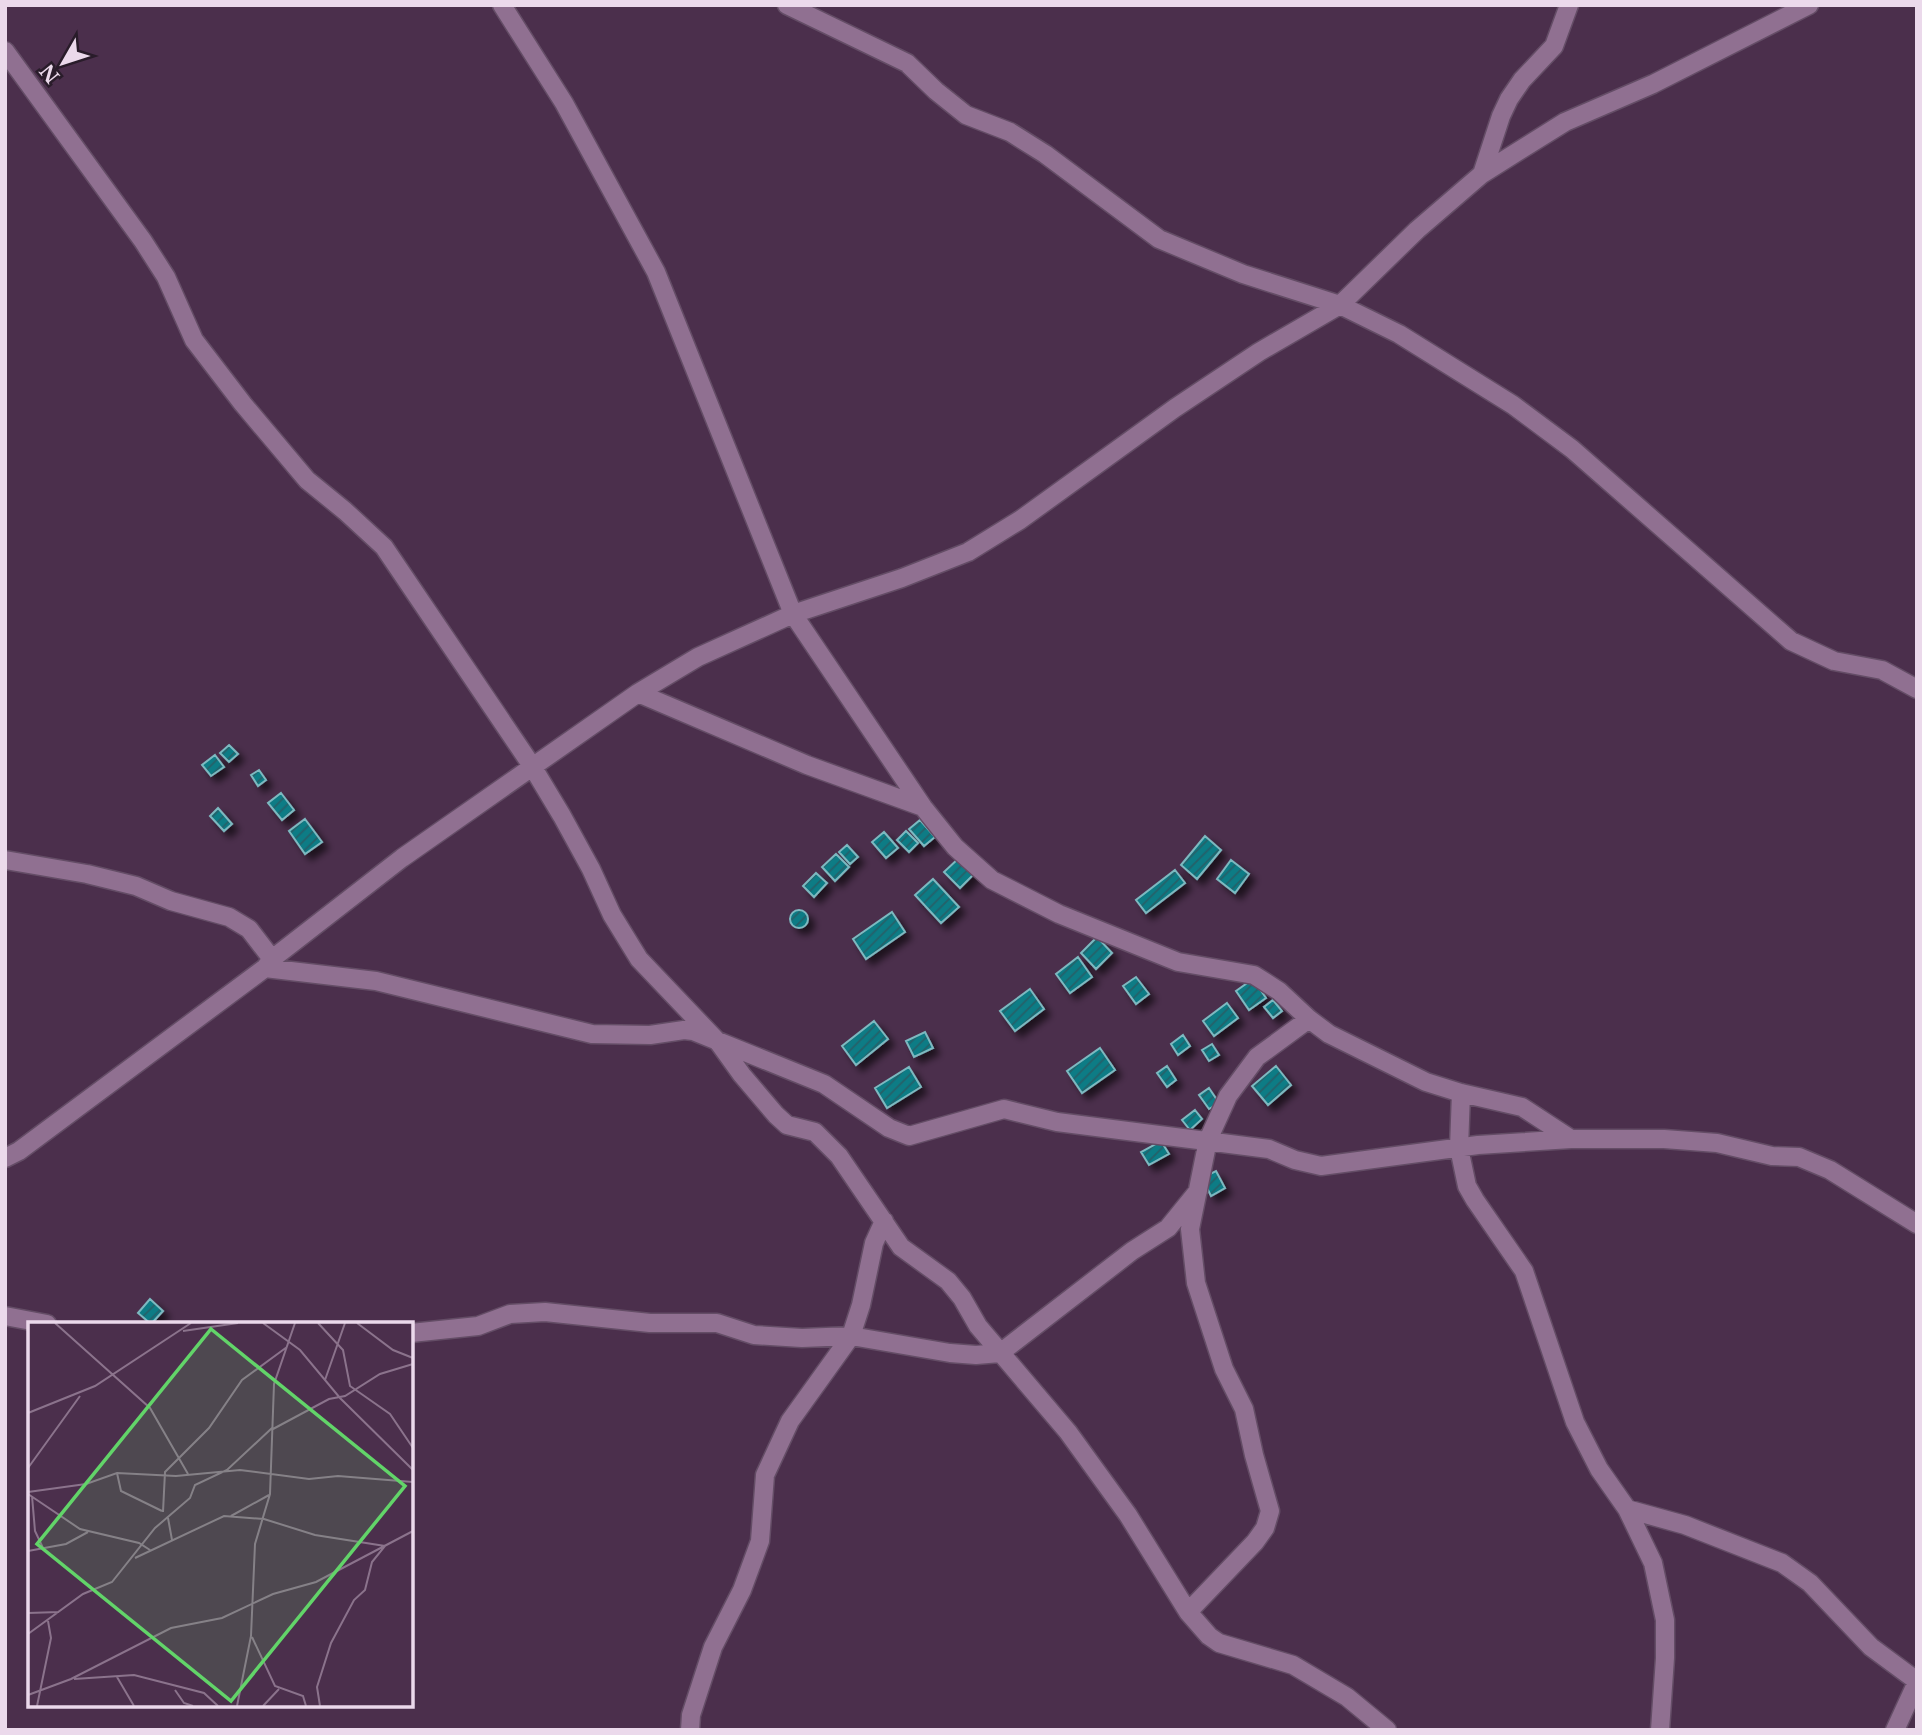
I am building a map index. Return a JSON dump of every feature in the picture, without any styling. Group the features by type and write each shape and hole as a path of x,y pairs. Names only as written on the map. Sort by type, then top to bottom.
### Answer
{"street":[{"path":"502,5 564,103 656,272 793,614 923,807 955,847 992,880 1059,914 1178,962 1254,975 1279,990 1329,1034 1426,1082 1522,1107 1571,1139"},
{"path":"787,5 907,63 966,115 1010,132 1045,154 1159,239 1243,274 1340,305 1399,334 1513,405 1572,449 1791,640 1834,661 1882,670 1917,689"},
{"path":"1482,174 1509,99 1522,80 1555,46 1569,5"},
{"path":"5,1158 19,1151 269,964 402,858 638,693 698,657 793,614 902,578 968,552 1020,520 1175,408 1259,352 1340,305 1417,230 1482,174 1565,122 1653,84 1809,5"},
{"path":"5,51 143,241 166,277 194,340 307,480 384,547 532,766 592,869 612,915 639,959 719,1043 776,1115 787,1125 815,1132 839,1156 901,1247 948,1281 962,1298 978,1326 1068,1432 1128,1514 1188,1612 1209,1636 1219,1643 1293,1665 1347,1697 1387,1730"},
{"path":"638,693 807,765 923,807"},
{"path":"5,860 87,874 136,886 171,901 229,917 248,929 269,964"},
{"path":"269,964 376,981 592,1034 650,1035 684,1030 699,1032 719,1043 824,1084 889,1128 909,1136 1004,1109 1057,1122 1269,1149 1295,1160 1321,1166 1459,1147 1571,1139 1717,1143 1772,1156 1799,1157 1830,1170 1917,1224"},
{"path":"1188,1612 1255,1542 1265,1528 1270,1511 1244,1409 1224,1369 1196,1283 1190,1229 1208,1140 1228,1096 1257,1056 1309,1019"},
{"path":"1461,1093 1459,1147 1467,1186 1524,1271 1575,1422 1599,1469 1627,1509 1653,1563 1665,1620 1660,1730"},
{"path":"413,1333 478,1326 510,1314 545,1312 650,1323 717,1323 754,1335 802,1338 851,1336 950,1353 1000,1353 1132,1251 1168,1228 1198,1191"},
{"path":"690,1730 691,1715 713,1647 743,1590 760,1541 765,1475 790,1421 851,1336 861,1305 874,1243 884,1222"},
{"path":"5,1316 36,1322"},
{"path":"1627,1509 1709,1534 1789,1567 1810,1583 1871,1647 1917,1681 1895,1730"}],"building":[{"path":"229,745 238,754 229,762 220,753"},
{"path":"215,755 224,767 211,776 202,765"},
{"path":"259,770 266,780 258,786 251,775"},
{"path":"281,793 294,810 282,820 268,803"},
{"path":"218,808 232,824 224,831 210,816"},
{"path":"305,819 322,842 305,854 289,831"},
{"path":"920,820 935,837 924,846 909,829"},
{"path":"906,831 918,843 909,852 897,840"},
{"path":"884,832 898,848 886,858 872,842"},
{"path":"1205,836 1221,850 1197,879 1181,865"},
{"path":"847,845 858,857 850,864 839,852"},
{"path":"836,854 849,867 835,881 822,867"},
{"path":"959,858 974,874 960,888 944,872"},
{"path":"1231,860 1249,874 1235,893 1217,879"},
{"path":"1175,870 1185,883 1146,913 1136,900"},
{"path":"816,873 827,883 814,897 803,886"},
{"path":"933,879 959,907 941,923 915,895"},
{"path":"799,910 805,913 808,919 805,925 799,928 793,925 790,919 793,913"},
{"path":"892,912 905,932 866,959 853,939"},
{"path":"1097,937 1112,953 1096,969 1081,953"},
{"path":"1078,957 1092,977 1070,993 1056,974"},
{"path":"1136,977 1149,994 1136,1004 1123,986"},
{"path":"1253,979 1266,998 1249,1010 1236,991"},
{"path":"1030,989 1044,1009 1015,1031 1000,1011"},
{"path":"1273,1000 1282,1011 1273,1018 1264,1007"},
{"path":"1227,1003 1238,1018 1214,1036 1203,1021"},
{"path":"874,1021 888,1039 856,1065 842,1046"},
{"path":"925,1032 933,1048 914,1057 906,1041"},
{"path":"1183,1035 1190,1046 1178,1055 1171,1044"},
{"path":"1212,1044 1219,1055 1209,1061 1202,1050"},
{"path":"1100,1048 1115,1070 1082,1093 1067,1071"},
{"path":"1167,1066 1176,1080 1167,1087 1157,1073"},
{"path":"1276,1066 1291,1085 1268,1105 1252,1086"},
{"path":"909,1067 921,1087 887,1108 875,1088"},
{"path":"1209,1088 1219,1103 1209,1109 1199,1095"},
{"path":"1195,1110 1202,1119 1190,1130 1182,1120"},
{"path":"1161,1141 1169,1154 1149,1165 1141,1152"},
{"path":"1216,1171 1225,1188 1211,1196 1202,1178"},
{"path":"150,1299 163,1311 153,1322 149,1322 138,1313"}]}
